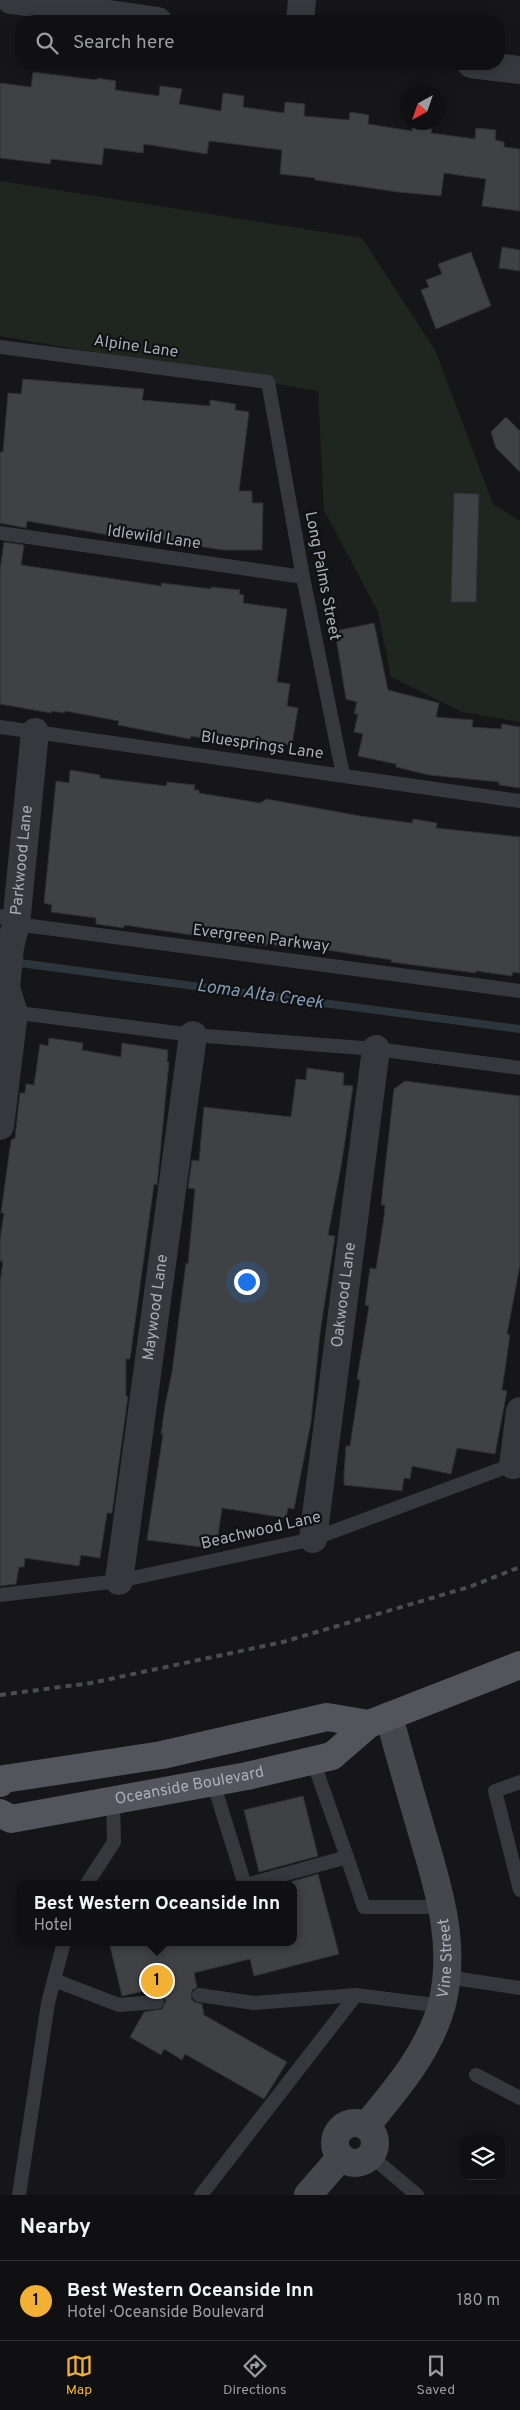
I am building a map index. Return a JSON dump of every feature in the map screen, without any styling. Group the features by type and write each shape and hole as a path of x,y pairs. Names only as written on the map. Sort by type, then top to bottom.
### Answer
{"main road":[{"name":"Oceanside Boulevard","path":"0,1813 11,1819 214,1782 332,1756 379,1720 520,1665"},
{"path":"0,1783 4,1779 197,1748 327,1717 379,1720"}],"street":[{"path":"11,0 116,15"},
{"path":"301,15 302,0"},
{"path":"505,68 520,70"},
{"name":"Parkwood Lane","path":"0,1126 9,929 35,732"},
{"name":"Maywood Lane","path":"119,1581 192,1035"},
{"name":"Oakwood Lane","path":"312,1539 376,1049"},
{"path":"516,1463 520,1411"},
{"name":"Vine Street","path":"366,2126 400,2086 429,2038 442,2006 447,1978 444,1907 379,1720"},
{"path":"357,2122 366,2126 373,2134 375,2146 371,2156 362,2162 351,2163 341,2158 336,2149 335,2139 339,2130 347,2124 357,2122"},
{"path":"308,2195 341,2158"}],"lane":[{"name":"Alpine Lane","path":"0,347 268,382"},
{"name":"Long Palms Street","path":"268,382 303,577 343,775"},
{"name":"Idlewild Lane","path":"0,533 303,577"},
{"name":"Bluesprings Lane","path":"0,727 520,801"},
{"name":"Evergreen Parkway","path":"9,929 520,990"},
{"path":"5,1003 192,1035 376,1049 520,1068"},
{"name":"Beachwood Lane","path":"0,1595 119,1581 312,1539 516,1463"},
{"path":"313,1761 364,1907 444,1907"},
{"path":"214,1782 245,1881"},
{"path":"520,1782 495,1790 520,1890"},
{"path":"89,1881 114,1842 113,1800"},
{"path":"260,1881 347,1857"},
{"path":"19,2195 48,2003 63,1946"},
{"path":"447,1978 520,1988"},
{"path":"54,1980 118,2005 157,2002"},
{"path":"199,1995 254,2002 356,1995 442,2006"},
{"path":"201,2195 356,1995"},
{"path":"476,2075 520,2098"},
{"path":"371,2156 417,2195"}],"shaded area":[{"path":"0,181 362,238 435,350 493,504 520,521 520,722 462,712 391,677 378,612 324,510 318,391 0,336"}],"building":[{"path":"33,72 116,81 115,90 159,96 160,86 182,89 179,104 221,111 223,93 244,96 243,107 284,113 285,102 305,104 304,116 349,120 350,112 369,115 368,124 400,130 432,130 431,133 475,139 476,128 496,130 495,140 504,142 504,147 520,149 520,211 482,206 486,179 444,173 441,196 398,192 280,174 282,150 209,141 207,154 144,144 143,153 104,148 102,165 51,159 50,164 0,158 0,83 31,87"},
{"path":"502,247 520,250 520,271 499,268"},
{"path":"471,252 491,306 436,329 421,290 429,287 426,280 442,274 438,264"},
{"path":"23,379 144,389 142,400 210,406 210,400 236,404 235,410 249,412 239,491 252,491 252,503 263,503 262,550 222,550 122,533 122,535 109,535 27,521 26,528 0,523 0,452 3,452 8,393 21,394"},
{"path":"506,417 520,431 520,472 496,448 491,432"},
{"path":"454,493 479,494 476,602 451,602"},
{"path":"4,542 24,545 21,565 161,586 162,583 211,589 211,587 240,590 239,594 244,595 243,603 287,609 277,682 290,684 287,706 298,708 292,745 281,744 280,747 248,742 248,744 237,742 237,744 191,736 190,739 118,725 119,721 65,711 64,713 52,711 51,713 0,704 0,570"},
{"path":"374,623 388,690 439,703 436,717 473,720 472,727 501,729 502,724 520,727 520,788 499,785 499,782 429,775 396,767 396,764 358,756 363,734 354,732 358,714 354,714 357,702 346,699 335,631"},
{"path":"70,770 100,775 100,778 166,786 167,782 195,785 194,790 199,790 199,793 260,803 267,799 360,816 412,823 413,819 437,823 436,828 520,837 520,973 513,972 512,976 476,971 476,973 391,962 392,960 281,943 281,946 267,944 266,946 124,925 124,928 96,924 96,918 51,912 52,905 44,903 56,781 69,783"},
{"path":"49,1038 83,1043 82,1050 121,1057 122,1043 168,1050 167,1062 169,1062 157,1185 154,1184 130,1359 126,1359 126,1396 128,1396 112,1513 107,1513 100,1558 81,1555 79,1566 25,1558 24,1567 19,1567 16,1584 0,1586 0,1283 3,1261 0,1261 0,1240 4,1213 1,1213 11,1140 15,1138 20,1093 25,1093 26,1084 34,1085 40,1044 48,1046"},
{"path":"307,1068 344,1073 343,1085 353,1086 342,1161 328,1235 335,1236 320,1333 311,1422 294,1509 288,1508 286,1518 222,1508 218,1536 203,1534 201,1547 147,1540 186,1263 188,1264 195,1189 188,1188 192,1160 199,1161 204,1107 291,1117 296,1079 306,1080"},
{"path":"405,1081 520,1096 520,1265 507,1334 510,1335 502,1390 507,1391 495,1454 457,1448 451,1474 412,1466 410,1479 404,1478 402,1491 344,1485 344,1474 346,1446 350,1446 360,1380 357,1379 369,1306 365,1305 370,1268 376,1269 384,1217 385,1205 381,1205 394,1089"},
{"path":"303,1796 318,1856 259,1872 244,1810"},
{"path":"318,1874 339,1954 254,1976 250,1959 194,1973 197,1987 192,1990 191,1998 194,2002 202,2004 204,2015 287,2062 264,2099 185,2054 182,2060 164,2049 161,2055 130,2037 144,2012 162,2009 166,2001 161,1994 155,1993 158,1988 122,1996 110,1946 297,1946 297,1881 294,1881"}],"waterway":[{"name":"Loma Alta Creek","path":"12,962 520,1029"}],"railway":[{"path":"0,1695 91,1683 283,1642 469,1587 520,1567"}],"place":[{"name":"Best Western Oceanside Inn","path":"157,1981"}]}
